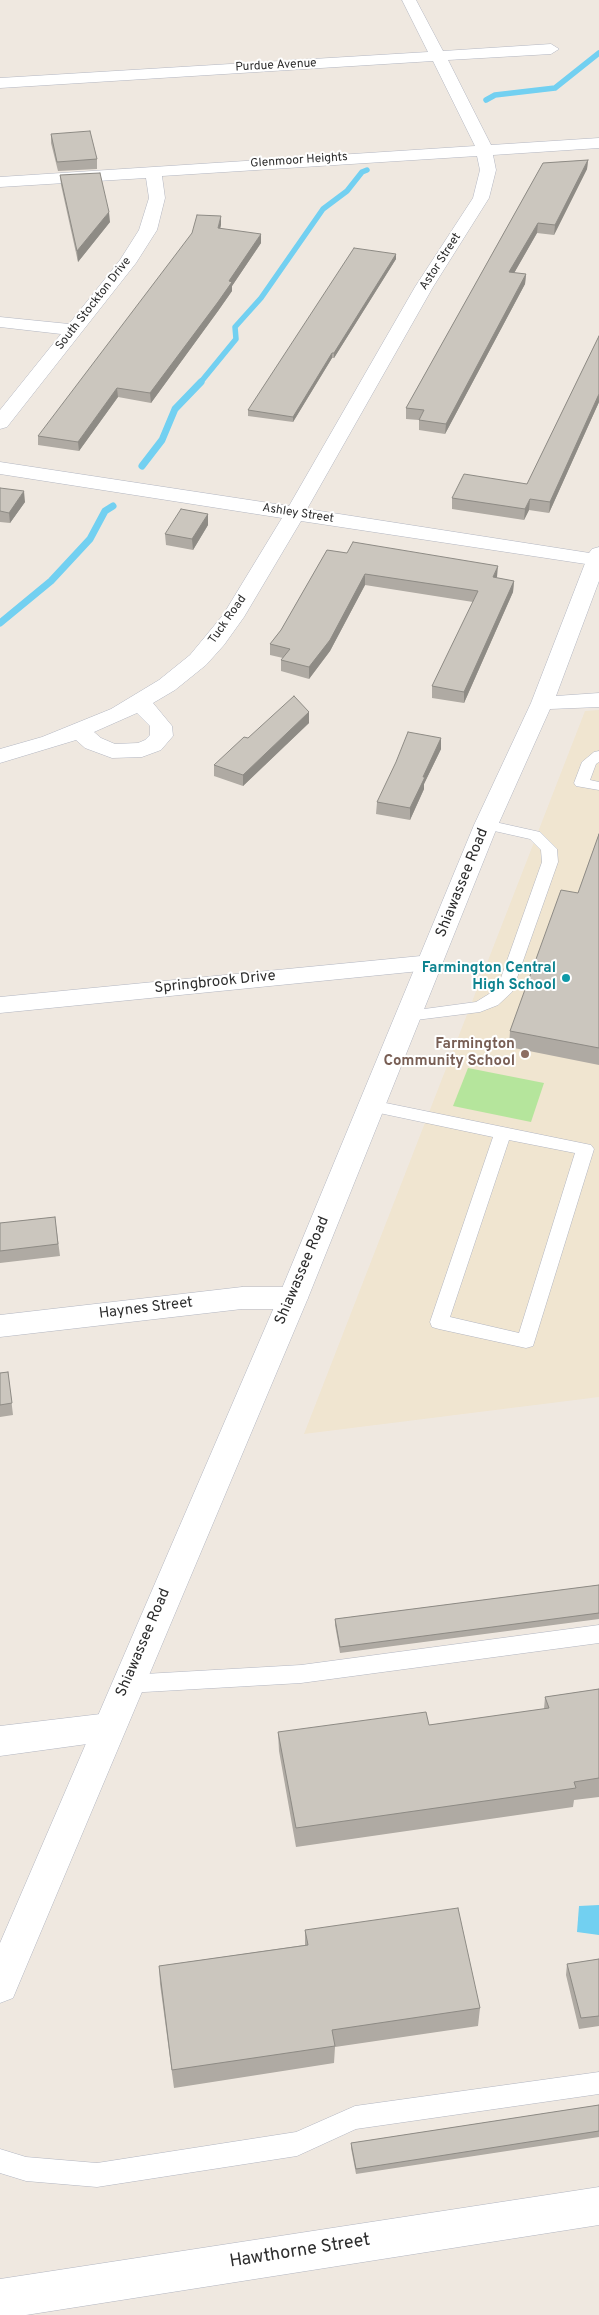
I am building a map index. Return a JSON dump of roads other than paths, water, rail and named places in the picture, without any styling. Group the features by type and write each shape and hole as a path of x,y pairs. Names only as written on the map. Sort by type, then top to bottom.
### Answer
{"street":[{"name":"Astor Street","path":"294,514 420,295 481,198 488,170 482,141 409,0"},
{"name":"Purdue Avenue","path":"0,83 551,49"},
{"name":"Glenmoor Heights","path":"0,182 599,143"},
{"name":"South Stockton Drive","path":"0,423 127,262 148,230 156,198 153,171"},
{"path":"0,322 73,330"},
{"name":"Ashley Street","path":"0,468 294,514 597,556"},
{"name":"Tuck Road","path":"0,756 80,731 119,714 166,685 198,660 233,617 294,514"},
{"name":"Shiawassee Road","path":"0,1986 293,1298 486,825 542,703 597,556"},
{"path":"542,703 599,700"},
{"path":"80,731 93,743 112,752 142,750 153,745 162,736 161,726 150,711 137,702"},
{"name":"Springbrook Drive","path":"0,1005 431,963"},
{"name":"Haynes Street","path":"0,1326 242,1298 293,1298"},
{"path":"0,1741 109,1727"},
{"name":"Hawthorne Street","path":"0,2299 599,2206"}],"lane":[{"path":"599,755 589,762 581,783 599,786"},
{"path":"408,1016 480,1007 492,1002 504,992 550,862 549,849 535,835 486,825"},
{"path":"371,1106 503,1132 585,1149 526,1341 439,1322 503,1132"},
{"path":"127,1684 301,1674 599,1634"},
{"path":"0,2161 26,2170 97,2175 297,2144 355,2118 599,2083"}],"water":[{"path":"599,1905 599,1935 577,1932 579,1906"}],"waterway":[{"path":"486,100 495,95 555,88 599,53"},
{"path":"200,383 236,339 235,327 261,298 323,209 347,191 362,172 367,170"},
{"path":"142,466 162,440 175,409 201,382"},
{"path":"0,623 51,581 90,539 105,511 113,506"}],"place":[{"name":"Farmington Central High School","path":"566,978"},
{"name":"Farmington Community School","path":"525,1054"}]}
